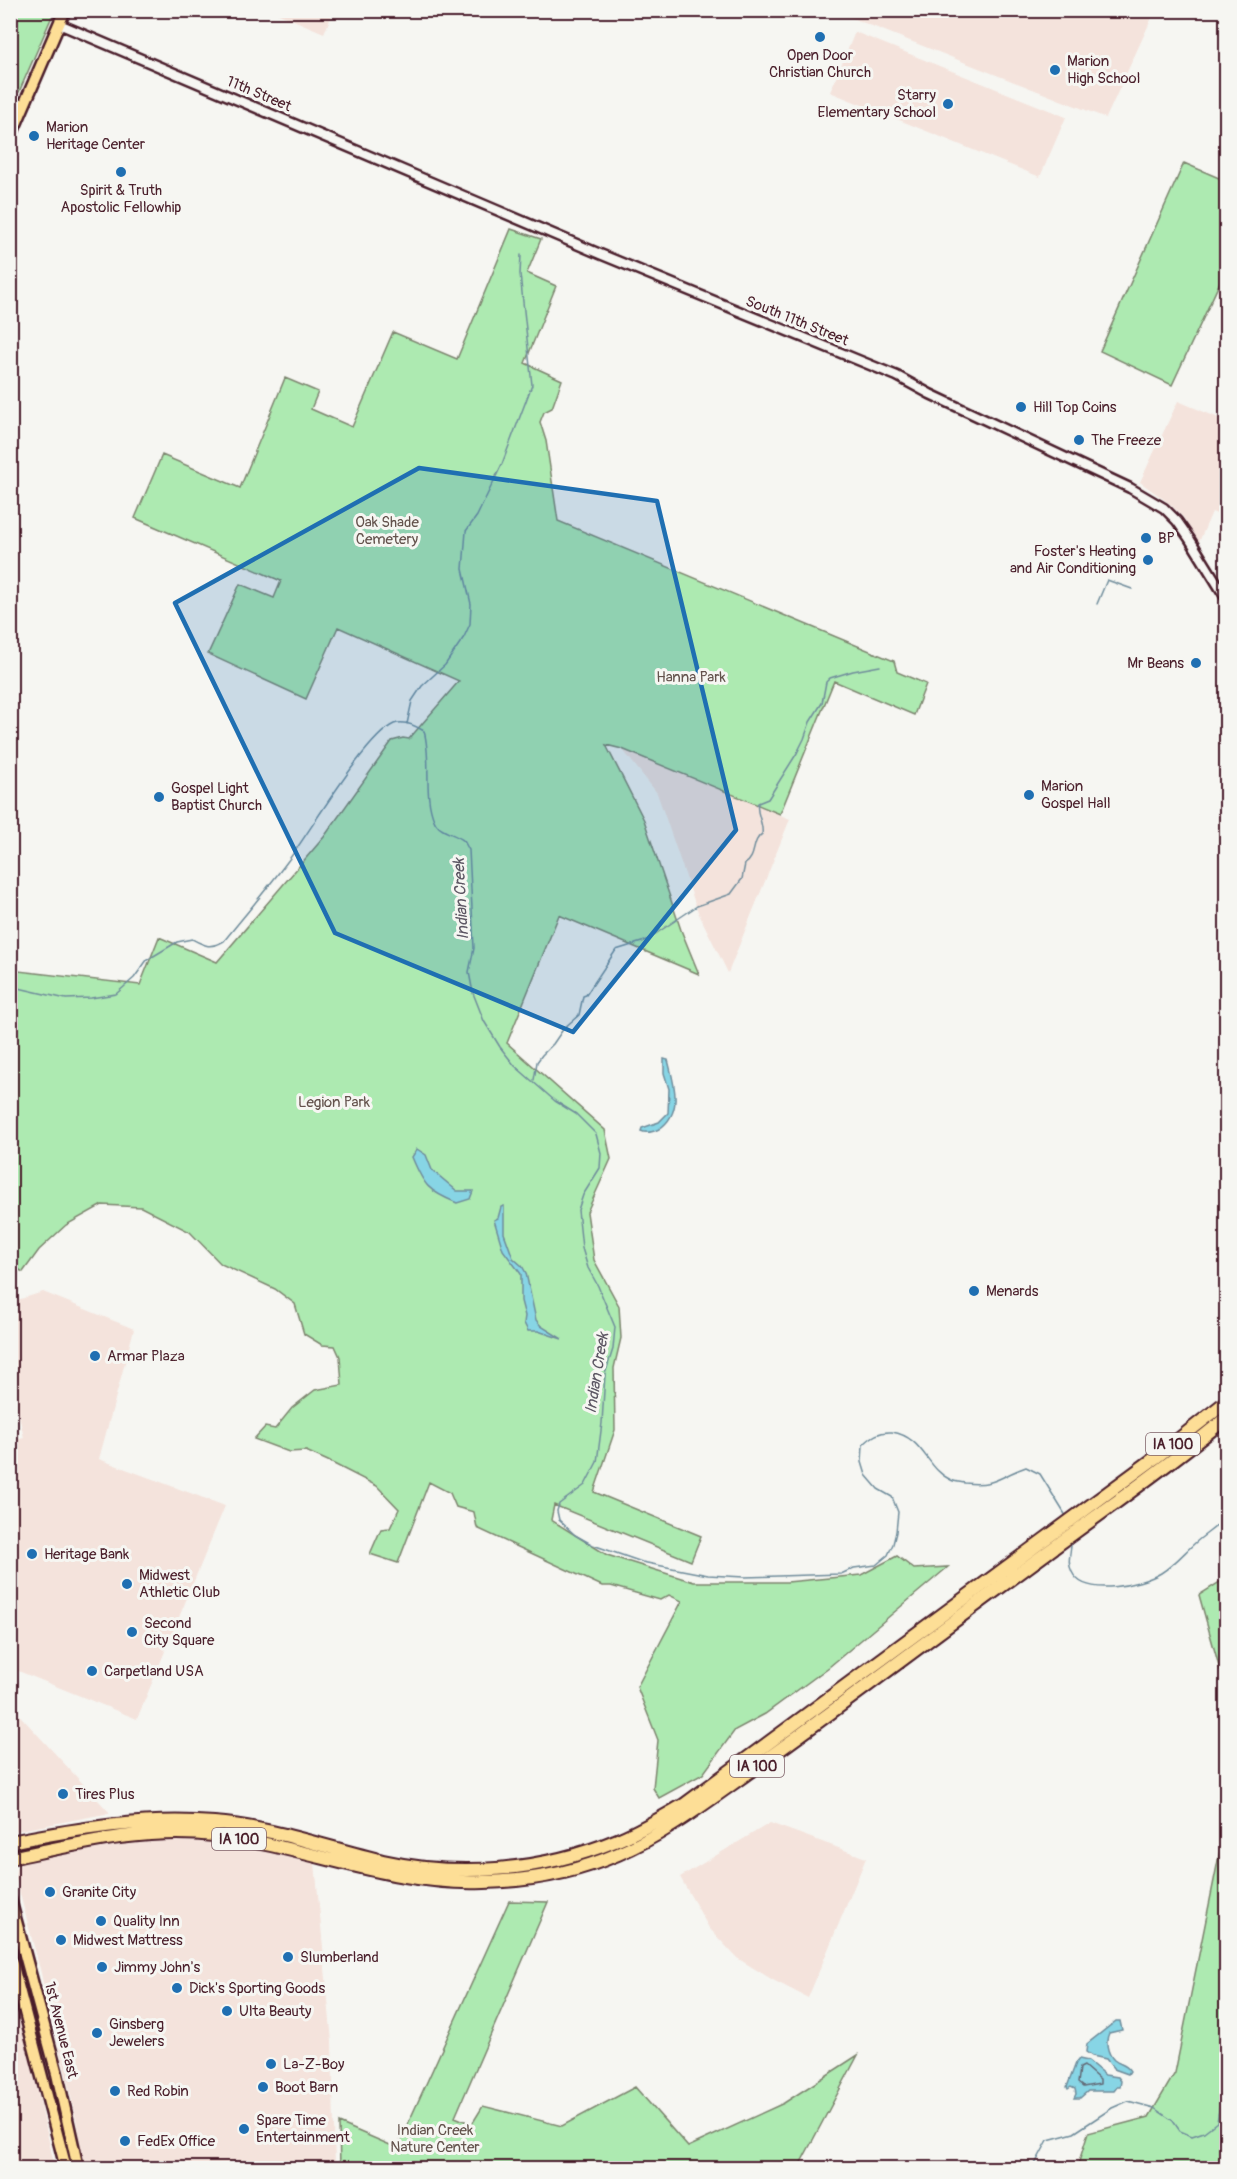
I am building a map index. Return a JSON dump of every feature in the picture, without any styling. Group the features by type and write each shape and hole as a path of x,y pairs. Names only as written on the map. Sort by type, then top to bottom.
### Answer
{"highway":[{"name":"IA 100","path":"1122,1490 1227,1402"},
{"name":"IA 100","path":"10,1842 117,1825 172,1821 215,1823 261,1830 384,1861 439,1869 508,1868 579,1854 616,1841 684,1805 1122,1490 1227,1418"},
{"name":"IA 100","path":"10,1858 124,1836 171,1834 212,1835 260,1843 382,1874 438,1882 508,1881 596,1862 619,1854 689,1815 1012,1570"}],"main road":[{"path":"10,138 65,10"},
{"name":"1st Avenue East","path":"10,1899 55,2065 78,2169"},
{"name":"1st Avenue East","path":"10,1954 66,2169"}],"street":[{"name":"11th Street","path":"59,24 450,189"},
{"path":"10,100 24,106"},
{"name":"South 11th Street","path":"450,189 640,271 897,376 930,394 1130,488 1164,508 1177,522 1227,598"}],"highlighted area":[{"path":"419,468 657,501 736,830 573,1032 335,933 175,603"}],"shaded area":[{"path":"272,11 334,11 324,33"},
{"name":"Marion High School","path":"834,11 1155,11 1106,118"},
{"name":"Starry Elementary School","path":"855,32 1066,117 1040,177 830,92"},
{"path":"1178,401 1226,421 1226,518 1212,512 1199,542 1183,517 1169,503 1140,482"},
{"path":"622,749 790,819 728,973 698,912 657,793"},
{"path":"43,1292 134,1329 99,1459 225,1506 137,1719 11,1668 11,1441 24,1438 11,1380 11,1302"},
{"path":"11,1706 110,1813 11,1832"},
{"path":"770,1823 866,1858 808,1998 737,1958 709,1928 680,1877"},
{"path":"150,1840 207,1840 236,1844 315,1863 332,2042 335,2168 83,2168 77,2124 15,1875 16,1869 23,1860 104,1844"},
{"path":"11,1972 55,2168 11,2168"}],"green space":[{"path":"11,10 46,11 53,14 19,92 11,89"},
{"path":"1184,163 1226,181 1226,269 1172,385 1100,351"},
{"path":"511,229 541,239 527,273 556,286 525,363 562,380 552,408 544,412 540,422 546,441 558,521 894,661 897,672 926,684 914,715 834,681 780,814 622,749 606,745 644,820 681,930 699,974 559,915 507,1043 605,1130 611,1159 587,1212 594,1260 619,1306 621,1338 614,1368 615,1430 594,1492 701,1536 691,1561 554,1505 551,1520 607,1555 694,1582 787,1582 861,1575 897,1556 914,1569 948,1567 829,1667 765,1714 735,1730 703,1774 659,1798 653,1788 658,1740 637,1687 682,1601 669,1595 660,1600 611,1586 602,1586 477,1528 474,1512 456,1507 450,1493 429,1482 398,1563 370,1554 381,1529 390,1528 399,1509 377,1486 306,1451 289,1452 254,1439 265,1427 275,1429 292,1408 315,1390 342,1385 340,1357 335,1346 322,1345 304,1334 295,1304 275,1289 221,1264 190,1232 141,1207 102,1205 66,1225 39,1250 23,1272 11,1265 10,970 140,985 159,937 217,962 324,837 392,741 409,739 459,681 338,627 306,699 208,654 240,584 274,598 281,581 135,518 162,455 240,488 285,378 318,392 311,409 352,427 393,332 457,359"},
{"path":"1226,1578 1226,1691 1199,1595"},
{"path":"1226,1821 1226,2168 1077,2168 1088,2133 1149,2117 1175,2073"},
{"name":"Indian Creek Nature Center","path":"509,1901 548,1902 455,2117 472,2124 483,2106 562,2126 635,2087 688,2147 784,2103 858,2055 798,2168 340,2168 339,2123 397,2148"}],"water":[{"path":"664,1059 668,1060 673,1079 675,1097 672,1114 659,1129 643,1132 642,1128 659,1122 668,1113 669,1089 664,1073"},
{"path":"417,1149 426,1155 432,1170 457,1191 473,1191 470,1199 457,1203 433,1191 420,1175 412,1157"},
{"path":"504,1206 504,1233 513,1258 526,1273 536,1320 541,1326 562,1339 538,1331 528,1331 524,1323 521,1274 503,1250 494,1220 498,1218 501,1207"},
{"path":"1116,2021 1120,2021 1122,2030 1109,2033 1107,2047 1114,2060 1130,2071 1128,2074 1114,2069 1106,2059 1086,2052 1087,2044"},
{"path":"1079,2059 1088,2061 1105,2075 1118,2077 1121,2081 1120,2087 1114,2091 1088,2091 1080,2098 1074,2098 1075,2089 1067,2087"}],"waterway":[{"path":"407,724 412,701 422,686 445,665 470,624 471,604 463,569 466,531 477,516 502,464 532,385 520,274 521,255"},
{"path":"1097,604 1107,580 1132,589"},
{"path":"534,1080 537,1062 564,1028 579,1015 583,996 586,995 616,950 645,941 697,906 731,894 742,879 745,864 749,861 756,841 762,834 758,803 768,799 797,753 810,722 822,703 826,682 830,678 853,671 880,666"},
{"name":"Indian Creek","path":"10,986 66,999 116,994 134,978 147,960 177,942 192,939 211,946 224,941 287,862 353,765 368,747 382,732 394,724 406,723 417,727 424,731 429,799 434,820 440,828 464,841 469,850 474,948 469,972 473,993 484,1021 515,1066 555,1101 576,1114 596,1134 601,1153 600,1168 583,1195 578,1210 582,1248 588,1268 615,1327 613,1349 605,1374 597,1462 585,1485 559,1504 557,1511 559,1520 575,1535 593,1545 642,1562 708,1575 744,1577 841,1574 854,1568 876,1565 888,1555 893,1544 898,1512 892,1497 878,1489 866,1475 862,1462 863,1445 883,1432 903,1435 911,1440 936,1469 954,1481 975,1484 991,1482 1026,1467 1040,1474 1066,1516"},
{"name":"Indian Creek","path":"1071,1541 1069,1564 1078,1580 1100,1587 1127,1585 1140,1582 1166,1570 1226,1516"},
{"name":"Indian Creek","path":"1033,2168 1048,2140 1074,2133 1112,2108 1128,2101 1154,2108 1173,2121 1180,2131 1192,2136 1204,2132 1217,2122 1226,2077"}],"place":[{"name":"Open Door Christian Church","path":"820,37"},
{"name":"Marion High School","path":"1055,70"},
{"name":"Starry Elementary School","path":"948,104"},
{"name":"Marion Heritage Center","path":"34,136"},
{"name":"Spirit & Truth Apostolic Fellowhip","path":"121,172"},
{"name":"Hill Top Coins","path":"1021,407"},
{"name":"The Freeze","path":"1079,440"},
{"name":"BP","path":"1146,538"},
{"name":"Foster's Heating and Air Conditioning","path":"1148,560"},
{"name":"Mr Beans","path":"1196,663"},
{"name":"Marion Gospel Hall","path":"1029,795"},
{"name":"Gospel Light Baptist Church","path":"159,797"},
{"name":"Menards","path":"974,1291"},
{"name":"Armar Plaza","path":"95,1356"},
{"name":"Heritage Bank","path":"32,1554"},
{"name":"Midwest Athletic Club","path":"127,1584"},
{"name":"Second City Square","path":"132,1632"},
{"name":"Carpetland USA","path":"92,1671"},
{"name":"Tires Plus","path":"63,1794"},
{"name":"Granite City","path":"50,1892"},
{"name":"Quality Inn","path":"101,1921"},
{"name":"Midwest Mattress","path":"61,1940"},
{"name":"Slumberland","path":"288,1957"},
{"name":"Jimmy John's","path":"102,1967"},
{"name":"Dick's Sporting Goods","path":"177,1988"},
{"name":"Ulta Beauty","path":"227,2011"},
{"name":"Ginsberg Jewelers","path":"97,2033"},
{"name":"La-Z-Boy","path":"271,2064"},
{"name":"Boot Barn","path":"263,2087"},
{"name":"Red Robin","path":"115,2091"},
{"name":"Spare Time Entertainment","path":"244,2129"},
{"name":"FedEx Office","path":"125,2141"}],"park label":[{"name":"Oak Shade Cemetery","path":"387,530"},
{"name":"Hanna Park","path":"691,677"},
{"name":"Legion Park","path":"334,1102"}]}
